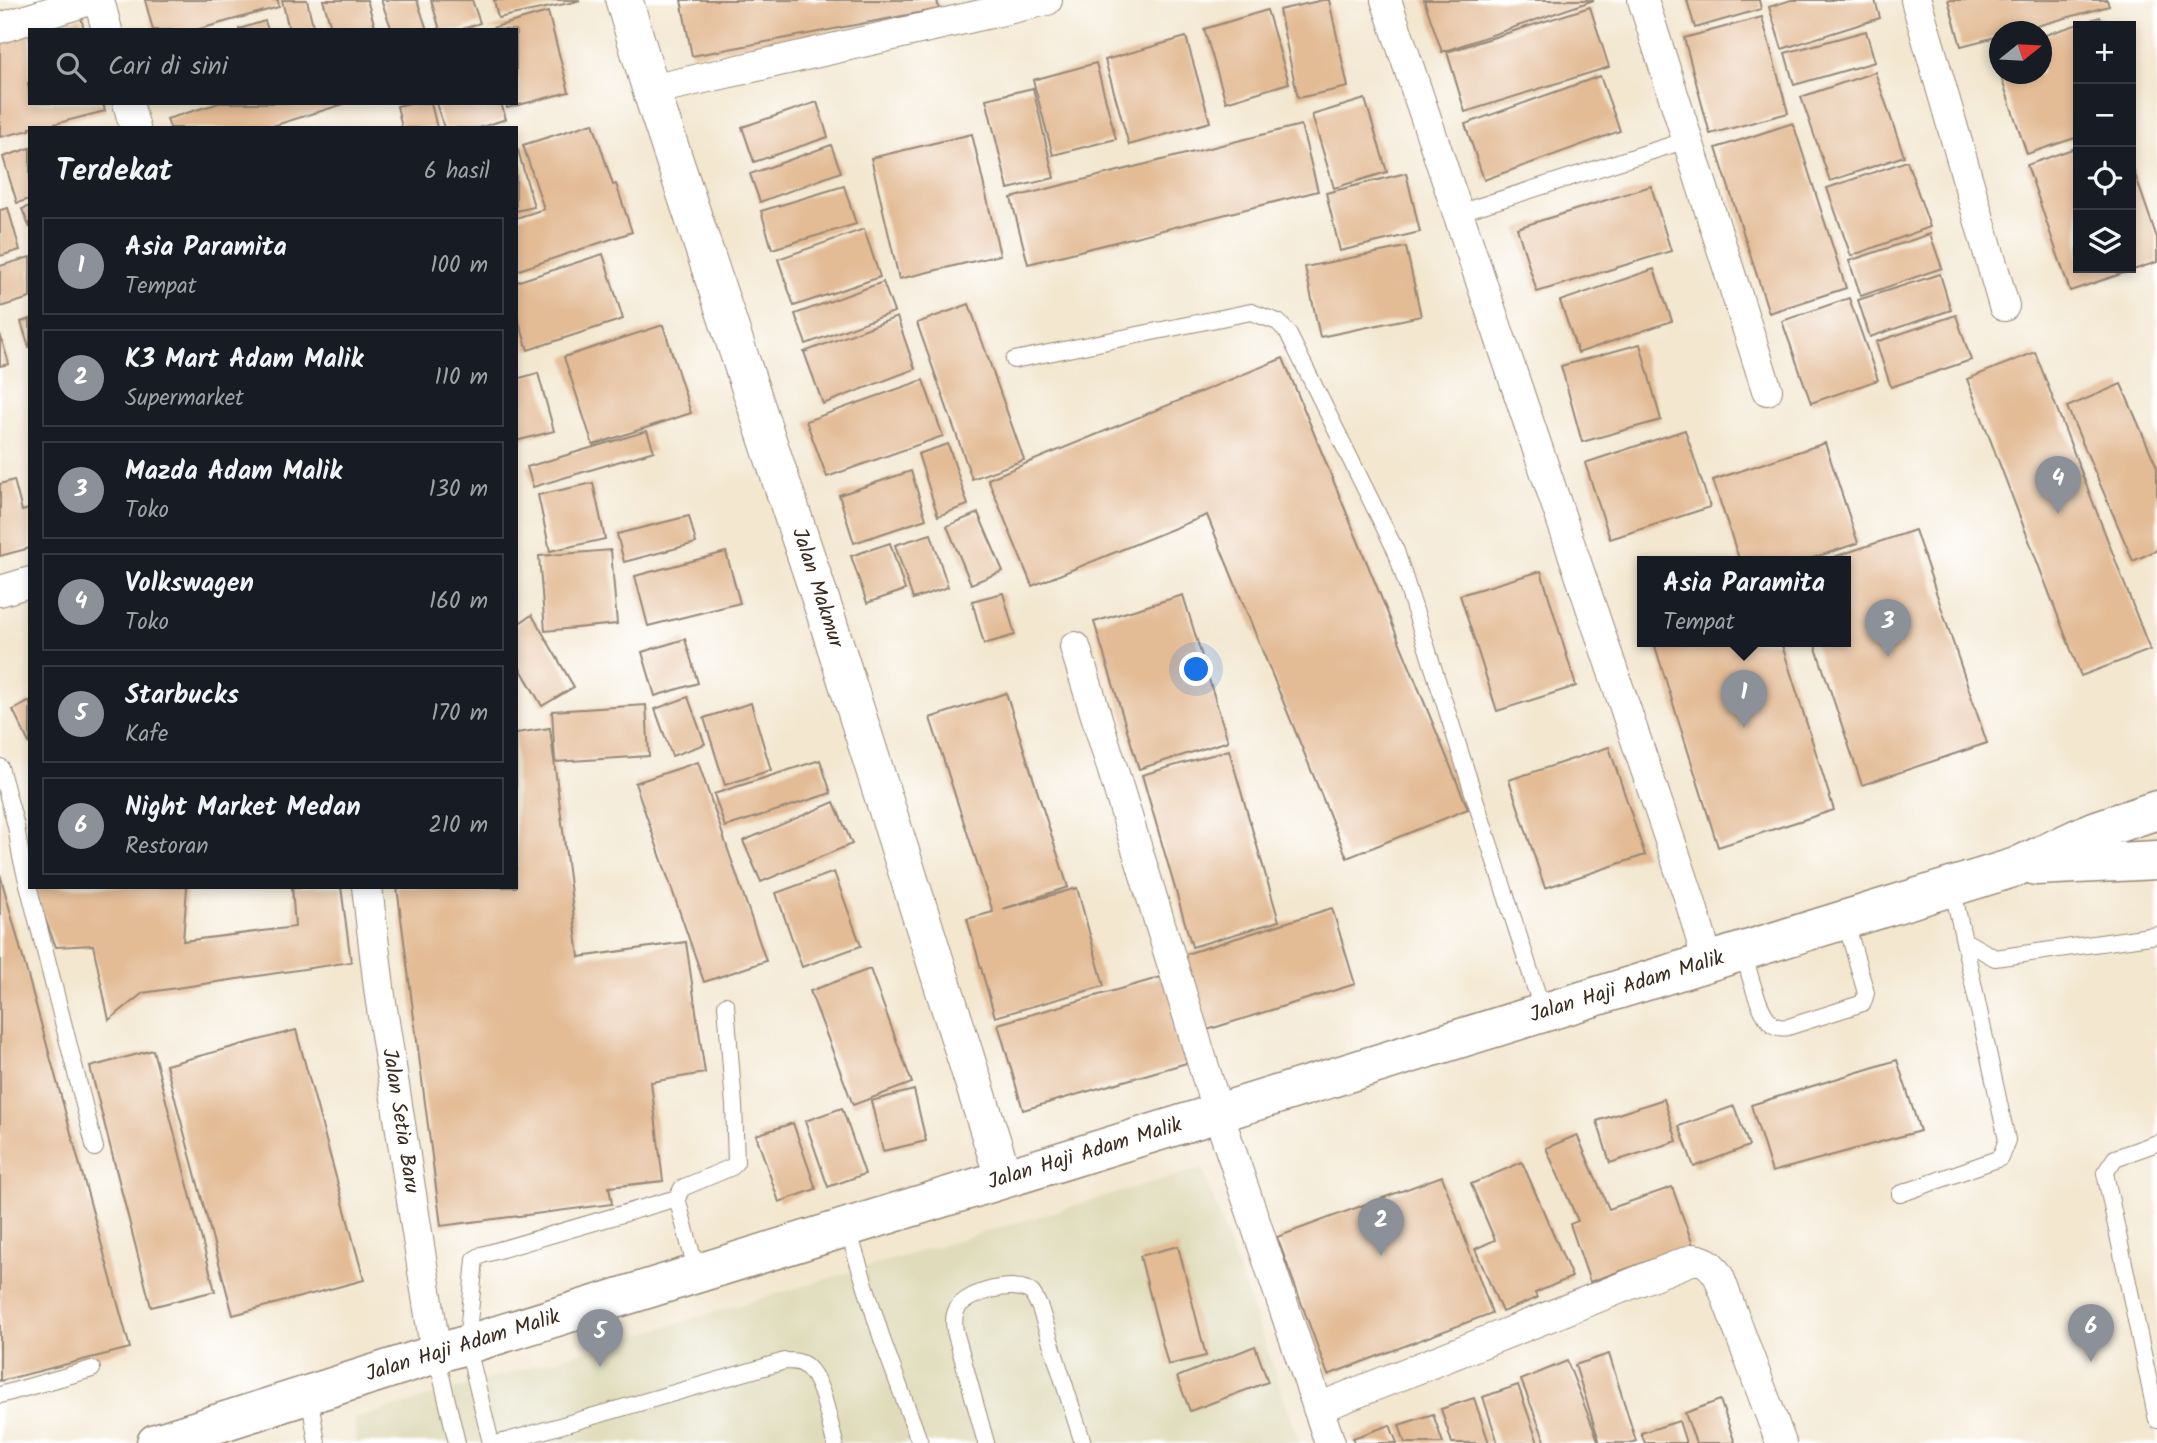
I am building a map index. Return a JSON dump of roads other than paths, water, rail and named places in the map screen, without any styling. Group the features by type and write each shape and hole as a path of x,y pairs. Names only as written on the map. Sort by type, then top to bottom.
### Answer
{"main road":[{"name":"Jalan Haji Adam Malik","path":"156,1443 697,1273 2016,867 2091,832 2157,810"},
{"name":"Jalan Haji Adam Malik","path":"2016,867 2157,860"}],"street":[{"path":"0,28 90,0"},
{"path":"99,0 106,28"},
{"name":"Jalan Makmur","path":"624,0 651,90 827,619 1004,1179"},
{"path":"651,90 1047,0"},
{"path":"1386,0 1685,884 1725,956"},
{"path":"1643,0 1767,390"},
{"path":"1916,0 2004,306"},
{"path":"129,105 134,126"},
{"path":"0,591 28,583"},
{"path":"1075,647 1219,1113 1330,1443"},
{"name":"Jalan Setia Baru","path":"367,889 380,996 452,1349"},
{"path":"1318,1408 1695,1259 1711,1264 1719,1277 1781,1443"}],"lane":[{"path":"1458,213 1687,140"},
{"path":"1014,360 1251,312 1278,322 1288,333 1396,551 1542,1012"},
{"path":"0,767 28,886"},
{"path":"1900,1194 2000,1157 2007,1140 1952,886"},
{"path":"29,889 95,1148"},
{"path":"1725,956 1766,1015 1776,1026 1788,1027 1863,1003 1866,993 1846,919"},
{"path":"1965,941 1995,958 2157,934"},
{"path":"697,1273 677,1198 682,1188 732,1167 736,1162 726,1005"},
{"path":"2157,1143 2115,1158 2105,1173 2157,1420"},
{"path":"457,1443 452,1349 473,1262 477,1257 677,1198"},
{"path":"847,1227 883,1342 920,1443"},
{"path":"986,1443 955,1331 954,1318 957,1307 967,1299 990,1289 1011,1287 1032,1293 1040,1308 1083,1443"},
{"path":"452,1349 491,1443"},
{"path":"500,1443 785,1361 798,1361 808,1367 818,1382 835,1443"},
{"path":"0,1395 92,1369"},
{"path":"309,1394 317,1443"}],"place":[{"name":"Volkswagen","path":"2058,514"},
{"name":"Mazda Adam Malik","path":"1888,657"},
{"name":"Asia Paramita","path":"1744,728"},
{"name":"K3 Mart Adam Malik","path":"1381,1256"},
{"name":"Night Market Medan","path":"2091,1362"},
{"name":"Starbucks","path":"600,1367"}]}
